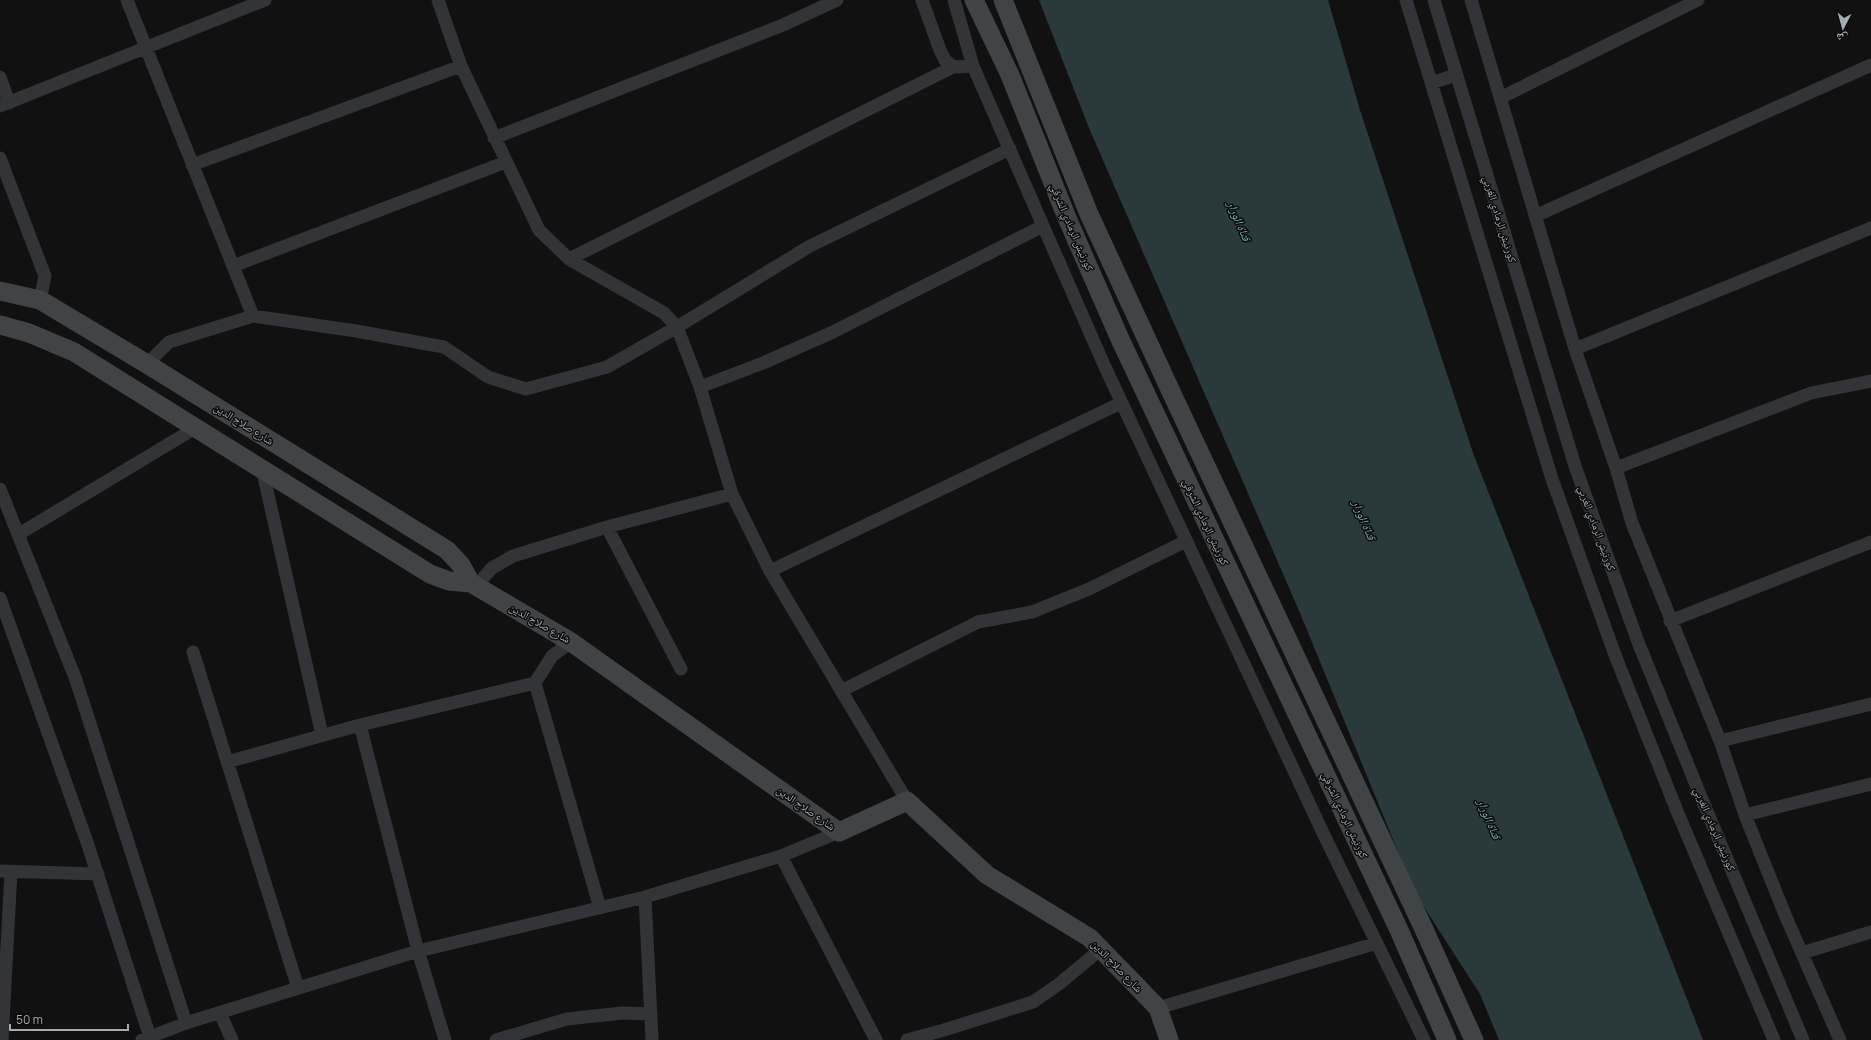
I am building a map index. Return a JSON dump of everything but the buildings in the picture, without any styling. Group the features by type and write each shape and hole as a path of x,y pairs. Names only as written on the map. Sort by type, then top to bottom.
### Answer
{"main road":[{"name":"كورنيش الرمادي الشرقي","path":"974,0 1010,75 1067,218 1120,339 1399,930 1447,1040"},
{"name":"كورنيش الرمادي الشرقي","path":"1002,0 1092,221 1183,418 1422,925 1474,1040"},
{"name":"شارع صلاح الدين","path":"0,291 40,300 148,364 446,550 461,565 473,585"},
{"name":"شارع صلاح الدين","path":"0,325 29,333 74,352 197,427 430,574 449,581 473,585 571,642 838,832 907,801 987,875 1090,938 1158,1008 1169,1040"}],"street":[{"path":"127,0 145,49 253,316"},
{"path":"0,77 5,105 145,49 251,3 266,0"},
{"path":"438,0 461,66 539,230 569,259 664,313 678,327 700,387 732,494 770,571 907,801"},
{"path":"494,138 783,26 837,0"},
{"path":"922,0 940,50 945,60 954,67"},
{"path":"954,0 973,66 1122,403 1376,943 1424,1040"},
{"path":"1406,0 1555,487 1615,655 1677,811 1774,1040"},
{"name":"كورنيش الرمادي الغربي","path":"1434,0 1575,466 1630,620 1701,797 1804,1040"},
{"path":"1471,0 1575,349 1616,468 1632,523 1670,621 1720,741 1745,815 1840,1040"},
{"path":"1500,98 1698,0"},
{"path":"1535,216 1871,65"},
{"path":"192,165 461,66"},
{"path":"569,259 954,67 973,66"},
{"path":"1431,83 1456,74"},
{"path":"148,364 169,342 253,316 356,331 444,347 488,377 526,389 607,367 678,327 810,246 1010,149"},
{"path":"0,158 45,276 40,300"},
{"path":"233,266 506,162"},
{"path":"700,387 763,364 831,333 1044,226"},
{"path":"1575,349 1871,228"},
{"path":"1616,468 1811,393 1871,382"},
{"path":"770,571 1122,403"},
{"path":"19,534 197,427"},
{"path":"262,468 322,735"},
{"path":"0,489 76,680 181,1025"},
{"path":"473,585 492,568 508,559 607,527 732,494"},
{"path":"607,527 681,669"},
{"path":"841,691 978,622 1032,612 1089,589 1186,541"},
{"path":"1670,621 1871,542"},
{"path":"0,598 98,874 149,1038 181,1025 418,951 645,897 781,856 838,832"},
{"path":"227,762 360,725 535,684 552,656 571,642"},
{"path":"193,652 298,988"},
{"path":"535,684 600,908"},
{"path":"1720,741 1871,704"},
{"path":"360,725 418,951 445,1040"},
{"path":"1745,815 1871,784"},
{"path":"781,856 876,1040"},
{"path":"2,1040 5,871 98,874"},
{"path":"645,897 652,1040"},
{"path":"1802,953 1871,932"},
{"path":"1158,1008 1376,943"},
{"path":"908,1040 1033,1002 1059,984 1101,949"},
{"path":"220,1013 232,1040"},
{"path":"496,1040 567,1019 622,1013 651,1014"}],"water":[{"name":"قناة الورار","path":"1039,0 1328,0 1360,110 1473,453 1703,1040 1499,1040 1480,994 1415,893 1300,613 1089,128"}]}
